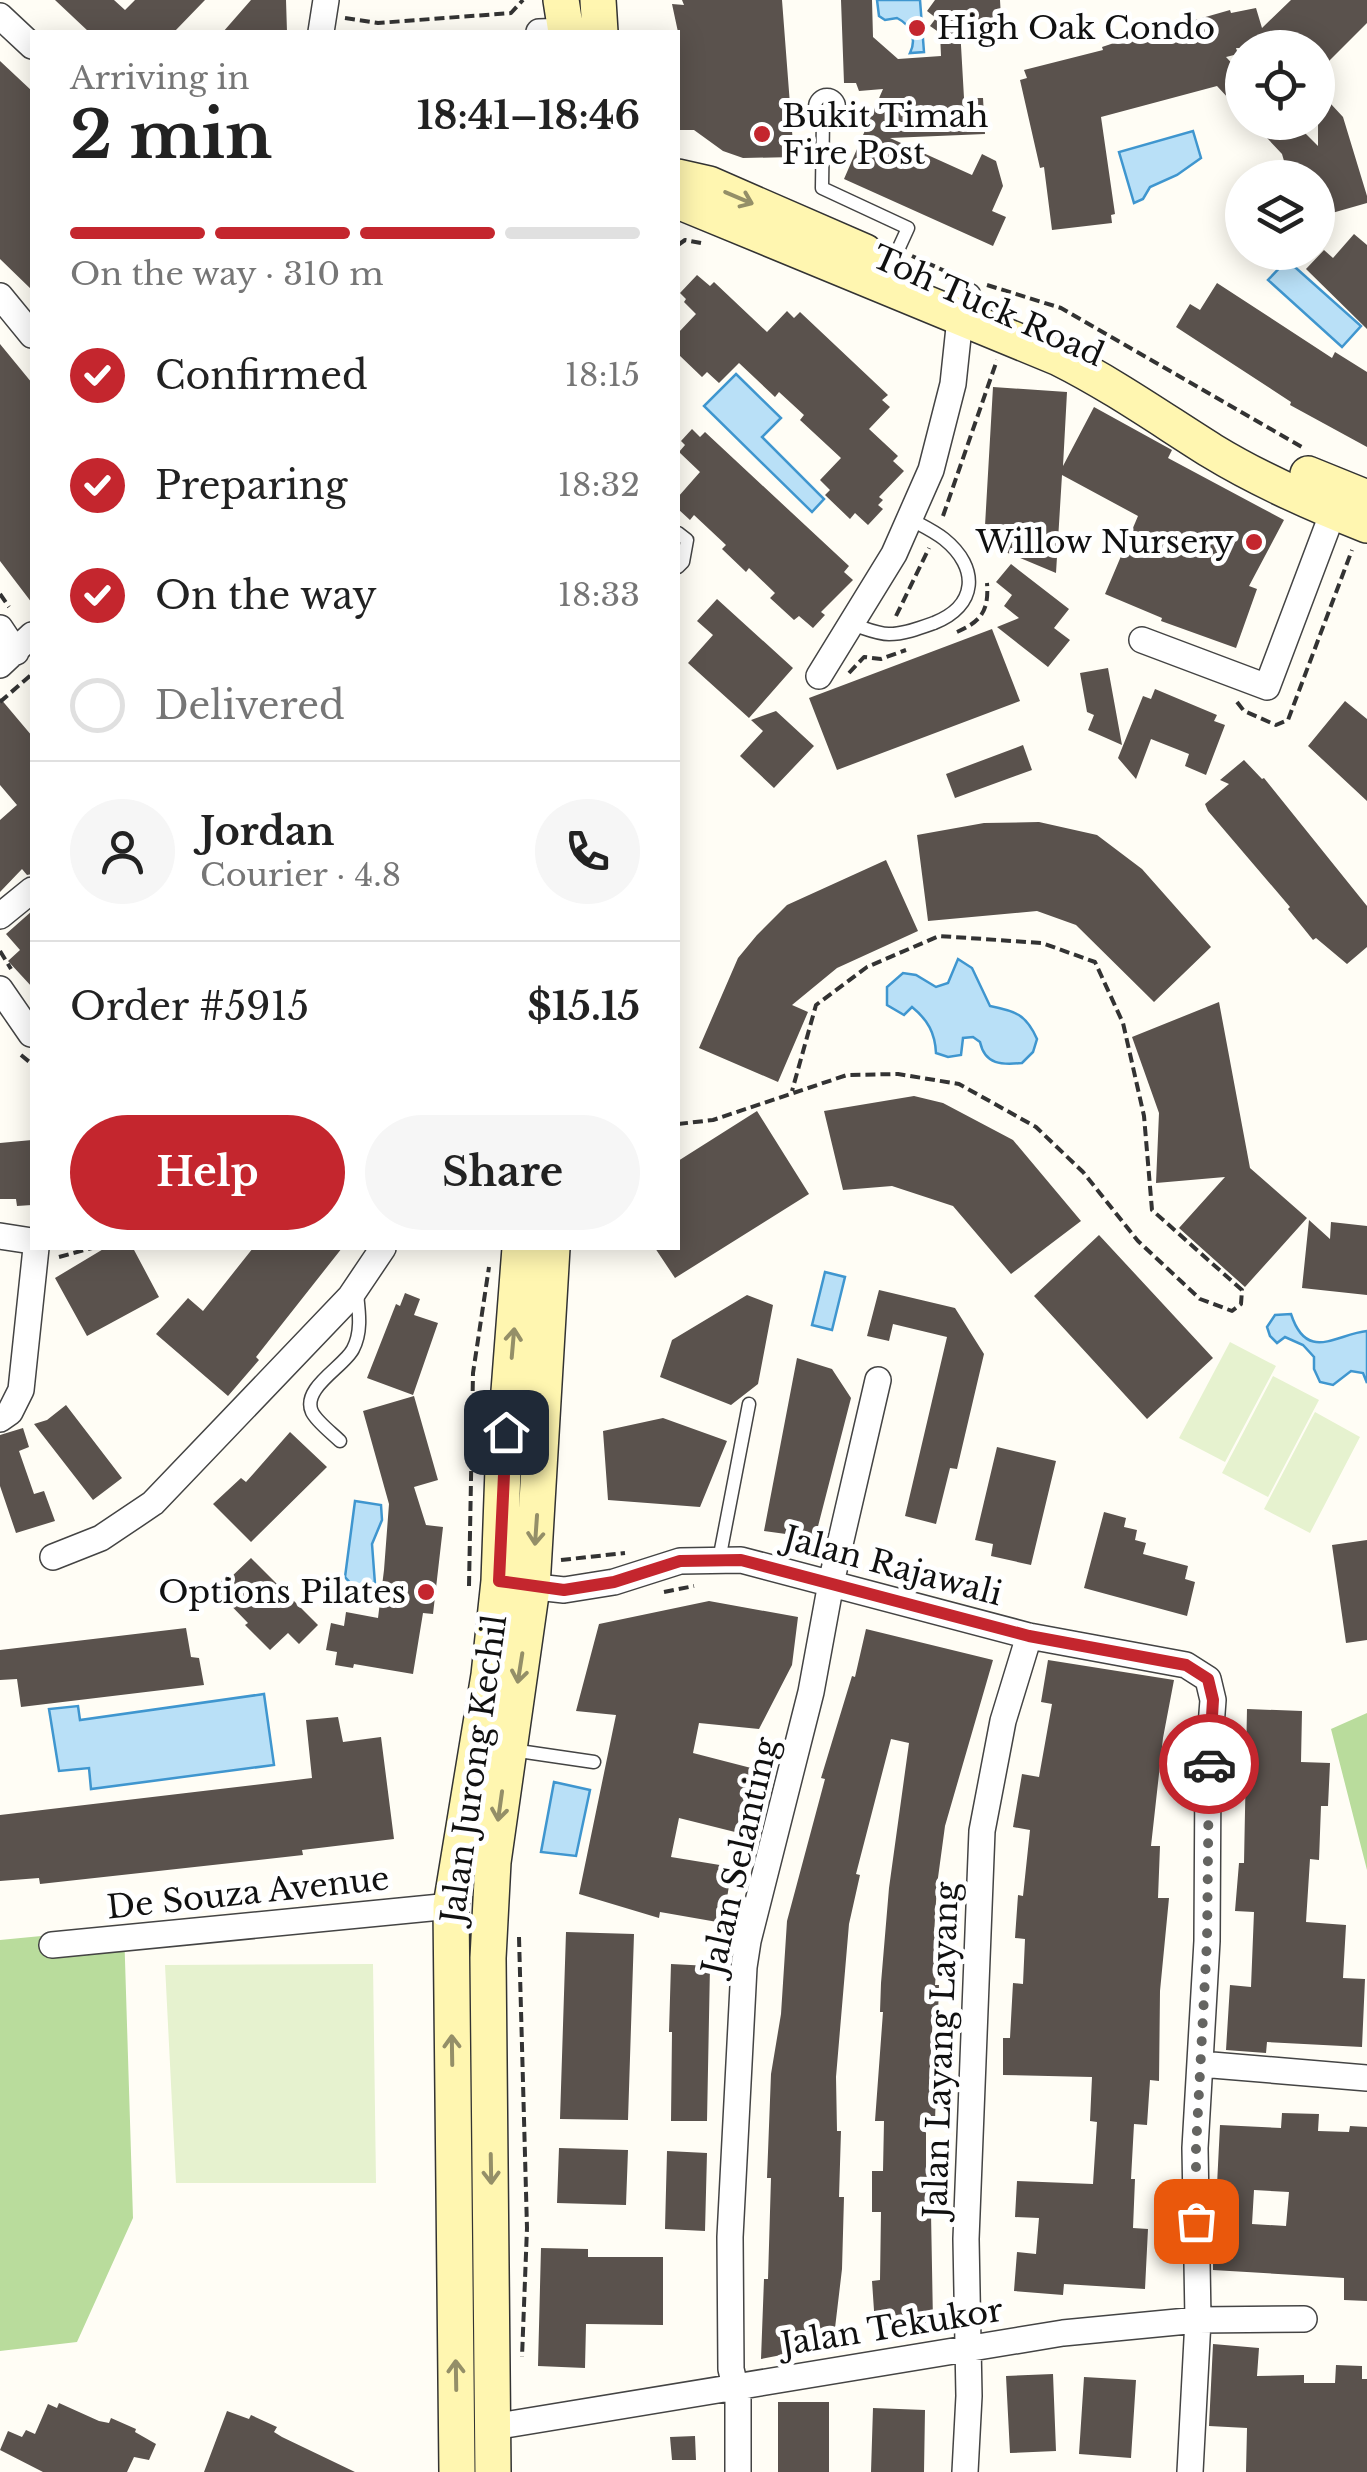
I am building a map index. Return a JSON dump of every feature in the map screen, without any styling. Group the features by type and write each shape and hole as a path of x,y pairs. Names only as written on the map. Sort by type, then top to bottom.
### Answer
{"main road":[{"path":"561,0 566,30"},
{"path":"598,0 600,30"},
{"name":"Toh Tuck Road","path":"680,177 708,184 895,256 970,295 1059,358 1110,383 1264,480 1346,499 1367,525"},
{"name":"Toh Tuck Road","path":"680,202 970,295"},
{"name":"Jalan Jurong Kechil","path":"457,2472 451,1906 479,1746 500,1584 540,1472 552,1250"},
{"name":"Jalan Jurong Kechil","path":"493,2472 488,1958 493,1862 508,1750 500,1584 505,1254"},
{"path":"503,1469 511,1482 522,1486 540,1472"}],"street":[{"path":"0,16 30,44"},
{"path":"819,676 894,554 931,470 970,295"},
{"path":"0,296 30,333"},
{"path":"1142,640 1267,688 1346,499"},
{"path":"0,628 16,651"},
{"path":"0,916 30,892"},
{"path":"0,988 30,1033"},
{"path":"0,1236 30,1241"},
{"path":"0,1419 10,1412 21,1390 36,1250"},
{"path":"53,1557 100,1538 153,1504 356,1286 382,1250"},
{"name":"Jalan Selanting","path":"738,2472 738,2399 731,2368 730,2237 744,1968 811,1692 831,1582 878,1380"},
{"name":"Jalan Rajawali","path":"500,1584 564,1590 614,1582 680,1561 741,1560 1029,1636 1186,1665 1208,1679 1213,1700 1200,2064"},
{"name":"Jalan Layang Layang","path":"965,2472 969,2396 968,2180 982,1831 1003,1720 1029,1636"},
{"name":"De Souza Avenue","path":"52,1945 451,1906"},
{"path":"1190,2472 1198,2320 1196,2148 1200,2064 1367,2078"},
{"name":"Jalan Tekukor","path":"494,2426 1063,2333 1198,2320 1304,2320"}],"lane":[{"path":"823,118 822,188 908,228 895,256"},
{"path":"850,624 887,634 902,632 950,616 965,605 970,590 964,562 946,540 910,519"},
{"path":"680,535 687,540 680,566"},
{"path":"340,1440 312,1413 311,1403 317,1388 353,1350 360,1320 356,1286"},
{"path":"719,1560 749,1404"},
{"path":"508,1750 594,1762"}],"path":[{"path":"328,15 378,24 511,13 523,0"},
{"path":"680,244 685,240 711,245"},
{"path":"895,256 950,274 970,295 1060,308 1316,455"},
{"path":"898,612 906,620"},
{"path":"0,702 30,676"},
{"path":"680,1124 713,1120 847,1075 898,1074 959,1084 1036,1126 1082,1172 1138,1241 1200,1298 1232,1311 1241,1304 1242,1290 1152,1210 1144,1116 1124,1023 1096,962 1042,943 940,936 867,968 816,1005 792,1091"},
{"path":"500,1584 473,1373 505,1254"},
{"path":"650,1595 705,1585"},
{"path":"518,1922 528,2228 522,2362"}],"green space":[{"path":"1230,1342 1276,1366 1225,1462 1179,1438"},
{"path":"1273,1376 1319,1400 1268,1497 1222,1473"},
{"path":"1315,1412 1360,1437 1310,1533 1264,1509"},
{"path":"1367,1713 1367,1870 1331,1729"},
{"path":"124,1928 133,2218 77,2342 0,2351 0,1940"},
{"path":"373,1964 376,2183 176,2183 165,1965"}],"water":[{"name":"High Oak Condo","path":"877,0 920,0 924,52 910,53 913,38 909,28 897,18 885,20 879,16"},
{"path":"1193,131 1201,158 1150,187 1143,199 1134,203 1119,152"},
{"path":"1278,270 1298,270 1361,326 1342,347 1268,280"},
{"path":"736,374 781,418 762,437 824,499 812,512 704,406"},
{"path":"958,959 972,968 990,1006 1019,1015 1029,1024 1037,1039 1033,1052 1022,1063 990,1059 973,1037 963,1038 961,1055 948,1057 936,1053 932,1033 918,1012 912,1007 904,1015 887,1005 887,987 903,973 916,975 936,987 948,983"},
{"path":"825,1272 845,1277 832,1330 812,1325"},
{"path":"1291,1314 1305,1338 1314,1342 1367,1331 1367,1383 1363,1373 1351,1371 1333,1385 1320,1382 1314,1357 1303,1345 1285,1337 1277,1343 1267,1327 1275,1315"},
{"path":"355,1501 381,1505 382,1520 372,1544 375,1584 361,1595 345,1577"},
{"path":"264,1694 274,1765 91,1789 89,1768 59,1771 49,1709 78,1706 80,1720"},
{"path":"554,1782 590,1790 576,1856 541,1852"}],"building":[{"path":"55,0 114,0 125,10 135,0 205,0 176,30 87,30"},
{"path":"251,0 286,0 287,30 225,30"},
{"path":"682,0 782,0 794,157 743,158 723,151 694,130 680,130 680,30 672,4 684,5"},
{"path":"841,0 872,0 873,37 898,59 941,56 940,33 930,26 936,18 927,11 935,0 1000,0 1001,18 974,20 974,28 960,28 964,98 983,98 985,134 890,138 972,175 982,154 996,161 1003,186 992,211 1006,217 993,246 844,179 883,89 859,91 856,83 844,83"},
{"path":"1291,0 1367,0 1367,23 1335,55 1335,30 1225,30 1225,95 1217,86 1101,117 1115,214 1111,215 1112,223 1052,230 1044,167 1040,168 1020,80 1027,78 1024,70 1230,10 1231,13 1256,8 1262,28"},
{"path":"0,61 30,89 30,288 0,259"},
{"path":"1335,108 1343,117 1367,203 1335,212 1335,160 1284,160 1269,140 1312,140 1318,146 1318,140 1335,140"},
{"path":"1354,234 1367,245 1367,329 1307,270 1335,270 1335,256"},
{"path":"697,275 710,286 714,282 767,332 787,311 794,318 800,312 888,395 882,400 890,407 869,429 898,456 893,461 904,471 879,497 883,500 878,505 883,509 868,525 855,513 850,519 825,495 830,490 820,480 841,458 800,420 804,415 779,392 775,397 739,363 719,383 707,372 702,377 680,356 680,331 696,314 680,293"},
{"path":"1217,283 1332,358 1335,352 1367,372 1367,447 1290,405 1291,402 1176,327 1190,304 1200,310"},
{"path":"0,344 30,381 30,600 0,561"},
{"path":"993,387 1067,392 1063,466 1094,407 1172,450 1168,458 1284,520 1249,586 1257,589 1236,648 1161,621 1162,618 1105,594 1138,516 1062,475 1056,573 984,543"},
{"path":"692,429 700,437 705,432 849,566 844,572 853,580 821,612 825,615 813,628 799,616 794,620 770,598 775,593 722,549 726,545 694,515 690,520 680,511 680,495 700,472 680,453 685,445 681,441"},
{"path":"1011,564 1069,609 1054,628 1070,640 1048,667 997,627 1019,618 1004,606 1012,595 996,582"},
{"path":"717,599 793,668 749,718 688,663 713,635 697,621"},
{"path":"992,629 1020,701 837,770 809,698"},
{"path":"1108,668 1122,745 1088,730 1094,715 1087,712 1080,673"},
{"path":"1155,689 1217,715 1214,721 1225,725 1206,775 1185,766 1189,754 1151,739 1136,779 1118,758 1143,696 1151,699"},
{"path":"0,698 30,734 30,874 22,869 0,892 0,820 17,805 0,785"},
{"path":"1345,701 1367,719 1367,801 1308,746"},
{"path":"776,711 814,746 774,788 740,756 763,731 751,720"},
{"path":"1023,745 1032,770 955,798 946,774"},
{"path":"1244,760 1264,778 1367,906 1367,947 1347,964 1316,938 1313,940 1208,811 1205,804 1229,784 1220,780"},
{"path":"1039,822 1097,835 1142,869 1211,947 1154,1002 1076,925 1037,911 928,921 917,835 984,823"},
{"path":"886,860 918,931 837,968 792,1005 808,1012 778,1082 699,1048 738,958 757,935 787,905"},
{"path":"30,913 30,985 8,961 20,950 6,934"},
{"path":"1219,1002 1250,1168 1307,1218 1245,1287 1179,1228 1225,1177 1156,1183 1159,1113 1132,1037"},
{"path":"914,1096 943,1103 1013,1140 1081,1221 1011,1274 953,1206 892,1186 843,1190 824,1111"},
{"path":"757,1111 809,1194 675,1278 656,1250 680,1250 680,1160"},
{"path":"30,1140 30,1205 17,1206 16,1199 0,1199 0,1143"},
{"path":"1309,1220 1330,1239 1331,1222 1367,1226 1367,1295 1302,1288"},
{"path":"1099,1235 1213,1358 1147,1419 1034,1296"},
{"path":"102,1250 134,1250 159,1297 87,1336 55,1278"},
{"path":"251,1250 340,1250 228,1396 156,1334 188,1298 203,1311"},
{"path":"879,1290 955,1308 984,1354 957,1469 950,1468 936,1524 905,1516 947,1337 893,1324 889,1341 867,1336"},
{"path":"405,1293 420,1299 414,1315 438,1323 413,1395 367,1378 396,1304 400,1306"},
{"path":"747,1295 773,1305 758,1384 731,1405 660,1377 672,1340"},
{"path":"797,1358 832,1369 851,1398 815,1538 764,1531"},
{"path":"414,1396 438,1480 414,1487 426,1525 443,1527 433,1614 423,1613 413,1674 354,1664 353,1668 335,1665 337,1652 326,1650 331,1623 344,1626 346,1612 378,1618 384,1570 389,1504 363,1411"},
{"path":"66,1405 122,1478 93,1500 34,1424 47,1420"},
{"path":"663,1418 727,1441 700,1507 608,1500 603,1431"},
{"path":"23,1428 29,1447 19,1451 34,1494 44,1491 55,1521 16,1533 0,1486 0,1435"},
{"path":"290,1432 327,1467 251,1542 213,1504 241,1478 246,1482"},
{"path":"997,1447 1056,1461 1031,1565 991,1556 993,1544 975,1540"},
{"path":"1104,1512 1126,1518 1124,1527 1137,1530 1135,1540 1146,1543 1143,1554 1188,1566 1185,1579 1195,1582 1187,1616 1084,1588"},
{"path":"1367,1540 1367,1640 1346,1643 1332,1545"},
{"path":"251,1558 318,1625 299,1644 288,1633 270,1650 214,1588"},
{"path":"709,1601 798,1617 792,1665 759,1729 699,1723 693,1753 755,1769 739,1833 679,1818 671,1857 732,1867 723,1923 660,1912 659,1918 579,1894 616,1715 576,1711 599,1624"},
{"path":"186,1628 191,1657 199,1658 204,1685 21,1707 17,1679 0,1680 0,1650"},
{"path":"866,1629 993,1660 945,1826 937,1885 934,1935 939,1935 935,1985 939,1985 938,2015 933,2014 929,2087 936,2087 935,2122 926,2122 926,2171 936,2171 936,2213 931,2213 933,2322 875,2325 872,2281 880,2280 881,2212 872,2212 872,2171 883,2171 884,2121 875,2121 883,2012 881,1983 889,1888 909,1743 891,1739 856,1874 860,1875 849,1924 836,2077 837,2131 841,2131 839,2197 844,2197 842,2269 833,2345 761,2359 764,2279 768,2279 771,2074 781,2014 787,1921 825,1779 821,1778 852,1676 855,1677"},
{"path":"1048,1660 1174,1680 1151,1846 1160,1846 1158,1898 1169,1898 1160,1991 1159,2081 1150,2080 1147,2125 1134,2124 1131,2179 1135,2179 1133,2228 1148,2229 1145,2289 1064,2284 1063,2295 1014,2291 1017,2252 1036,2254 1039,2218 1015,2217 1017,2181 1093,2184 1097,2122 1090,2121 1092,2077 1003,2075 1003,2038 1010,2038 1013,1983 1023,1984 1025,1939 1015,1938 1030,1830 1013,1827 1022,1774 1039,1777 1052,1704 1041,1702"},
{"path":"1247,1709 1302,1711 1301,1762 1330,1763 1328,1806 1321,1806 1319,1860 1310,1859 1306,1922 1346,1925 1343,1978 1365,1979 1362,2047 1267,2042 1266,2053 1226,2050 1230,1985 1251,1987 1254,1912 1235,1911 1239,1863 1244,1863"},
{"path":"338,1717 343,1742 381,1737 394,1839 302,1850 303,1855 40,1884 39,1878 0,1881 0,1815 312,1778 306,1720"},
{"path":"566,1932 634,1934 628,2120 560,2119"},
{"path":"671,1964 710,1966 707,2121 671,2121"},
{"path":"1282,2113 1319,2114 1318,2131 1349,2132 1350,2126 1367,2127 1367,2301 1344,2300 1344,2278 1213,2270 1213,2222 1225,2223 1227,2185 1217,2185 1220,2125 1281,2128","holes":["1254,2190 1289,2192 1286,2226 1252,2224"]},
{"path":"559,2148 628,2150 626,2205 557,2203"},
{"path":"667,2151 707,2153 705,2231 665,2229"},
{"path":"541,2248 588,2249 588,2257 663,2257 663,2325 586,2324 585,2368 538,2366"},
{"path":"1213,2344 1259,2348 1257,2376 1304,2375 1304,2383 1335,2383 1336,2365 1362,2366 1362,2379 1367,2379 1367,2472 1246,2472 1247,2428 1209,2426"},
{"path":"1053,2374 1056,2451 1010,2453 1006,2376"},
{"path":"1084,2377 1136,2380 1131,2458 1079,2454"},
{"path":"778,2402 829,2402 829,2472 778,2472"},
{"path":"59,2403 99,2421 109,2423 111,2418 136,2429 156,2444 149,2460 134,2457 127,2472 43,2472 0,2450 8,2431 22,2437 26,2430 35,2434 48,2404 57,2408"},
{"path":"873,2408 925,2410 924,2472 871,2472"},
{"path":"227,2411 249,2419 251,2415 277,2427 274,2432 282,2437 355,2472 204,2472"},
{"path":"695,2436 696,2460 672,2460 670,2437"}],"way so far":[{"path":"1196,2221 1207,1941 1209,1764"}],"place":[{"name":"High Oak Condo","path":"917,28"},
{"name":"Bukit Timah Fire Post","path":"762,134"},
{"name":"Willow Nursery","path":"1254,542"},
{"name":"Options Pilates","path":"426,1592"}],"route":[{"path":"506,1432 499,1581 564,1590 614,1582 680,1561 741,1560 1029,1636 1186,1665 1208,1679 1213,1700 1209,1764"}]}
